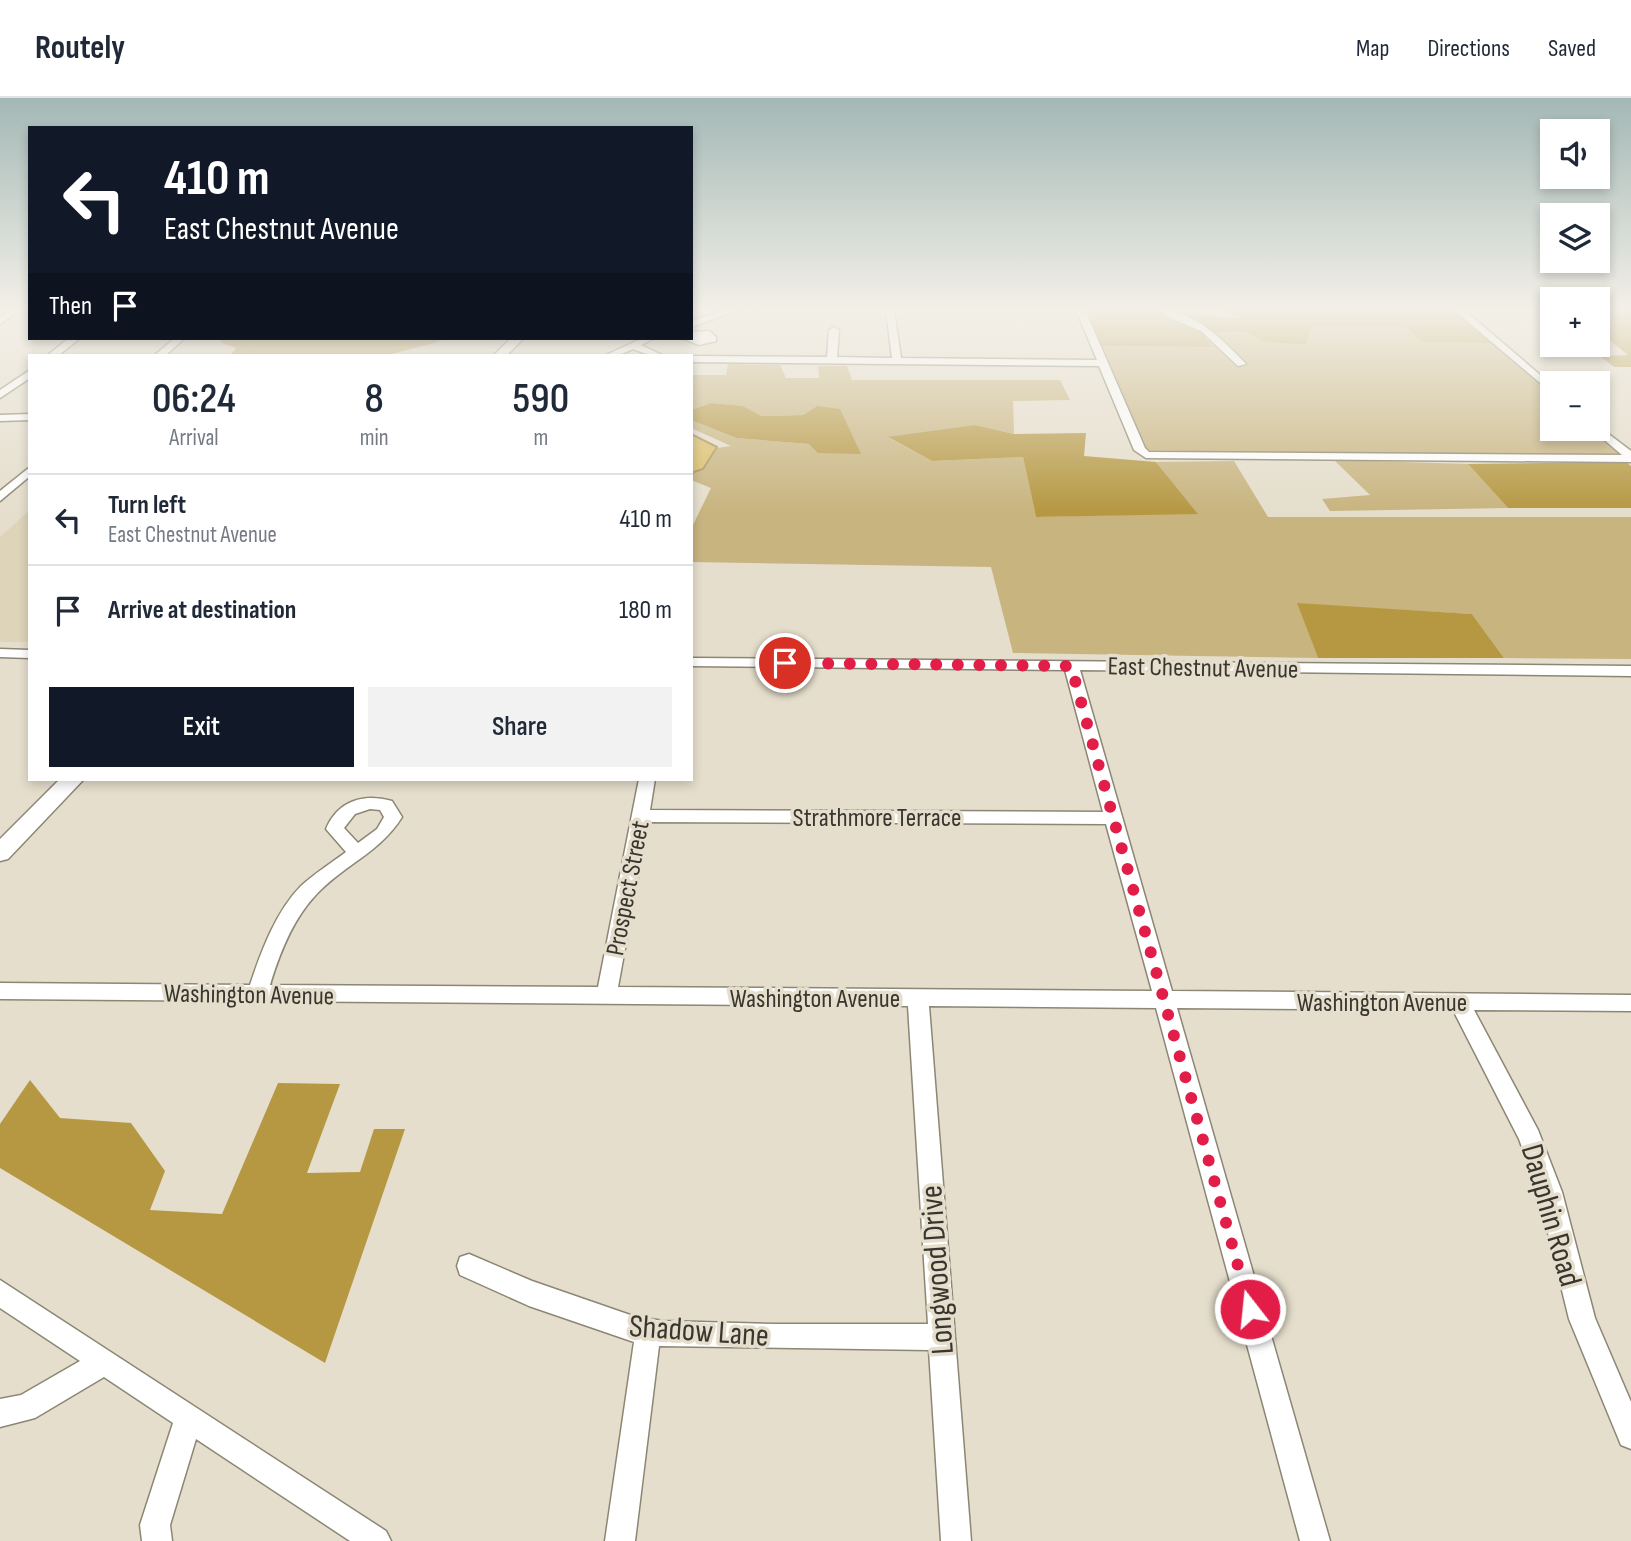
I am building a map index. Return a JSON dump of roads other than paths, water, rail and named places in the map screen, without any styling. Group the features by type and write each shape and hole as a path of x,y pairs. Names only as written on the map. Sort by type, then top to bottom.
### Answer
{"main road":[{"path":"0,853 72,781"}],"street":[{"path":"0,395 24,377"},
{"path":"1107,377 1140,450 1154,457 1631,458"},
{"path":"0,418 28,417"},
{"path":"1610,440 1631,458"},
{"path":"0,497 28,473"},
{"path":"0,653 28,654"},
{"name":"East Chestnut Avenue","path":"693,662 1631,671"},
{"path":"1071,666 1315,1541"},
{"name":"Prospect Street","path":"606,997 647,781"},
{"name":"Strathmore Terrace","path":"641,816 1113,818"},
{"path":"257,994 270,956 299,902 358,851"},
{"name":"Washington Avenue","path":"0,991 1631,1003"},
{"name":"Longwood Drive","path":"918,999 956,1541"},
{"name":"Dauphin Road","path":"1459,1002 1530,1137 1550,1192 1582,1319 1631,1435"},
{"name":"Shadow Lane","path":"469,1266 596,1318 648,1332 941,1337"},
{"path":"0,1293 376,1541"},
{"path":"620,1541 648,1332"},
{"path":"0,1413 25,1408 105,1362"},
{"path":"157,1541 155,1525 189,1418"}]}
